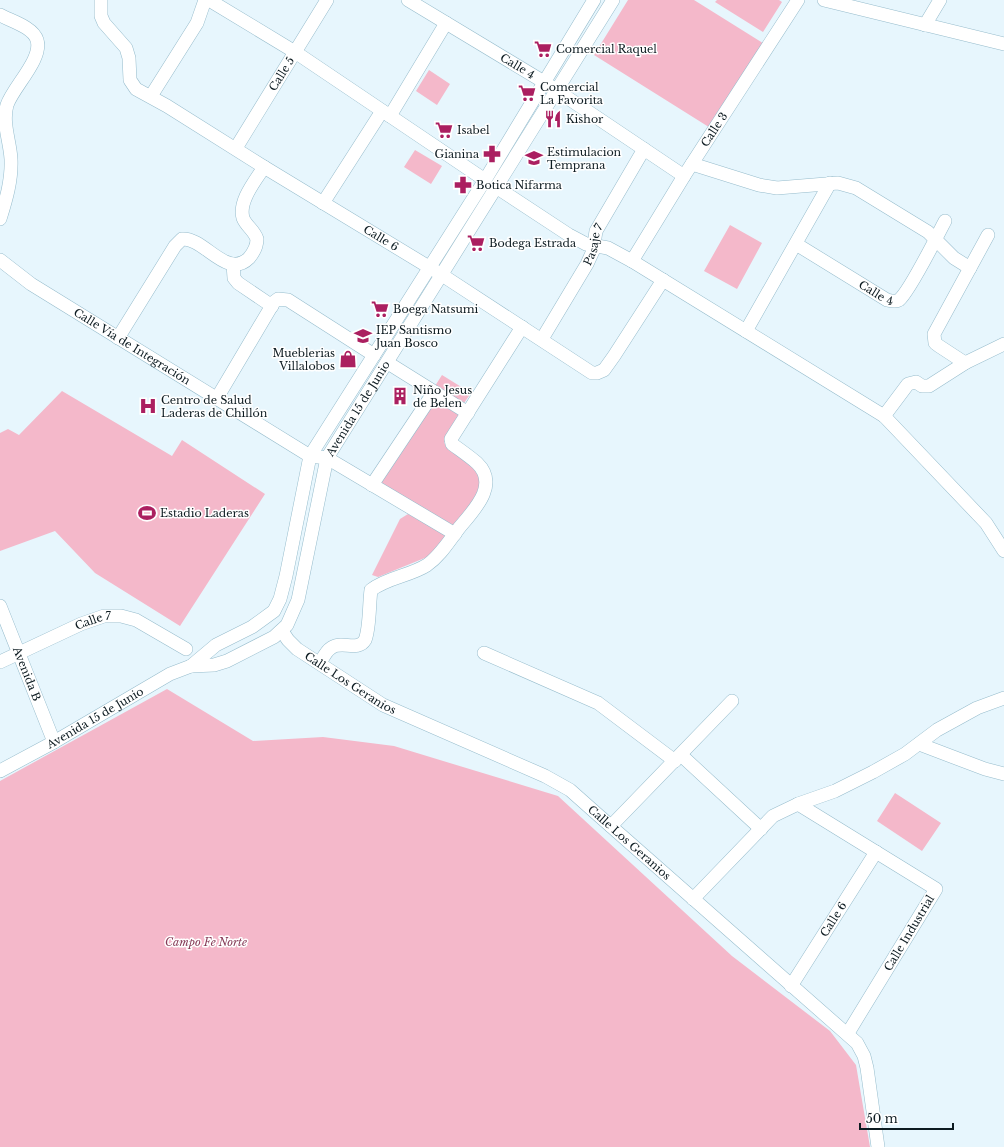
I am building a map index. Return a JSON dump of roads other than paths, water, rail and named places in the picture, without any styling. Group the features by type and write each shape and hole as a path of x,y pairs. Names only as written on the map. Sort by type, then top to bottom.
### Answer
{"street":[{"name":"Calle 6","path":"101,0 101,16 109,30 126,48 129,58 132,84 136,89 151,96 264,167 324,202 542,339 592,373 600,372 614,356 663,280"},
{"path":"151,96 197,23 205,0"},
{"path":"209,0 295,52 485,180"},
{"name":"Calle 5","path":"236,148 327,0"},
{"name":"Calle 4","path":"408,0 544,82 684,176"},
{"name":"Avenida 15 de Junio","path":"0,771 54,742 170,674 191,666 216,645 269,616 277,606 286,576 310,456 485,180 594,0"},
{"name":"Avenida 15 de Junio","path":"191,666 214,666 263,644 282,631 291,617 298,600 327,458 388,363 613,0"},
{"name":"Calle 3","path":"632,261 684,176 798,0"},
{"path":"824,0 1004,44"},
{"path":"925,25 940,0"},
{"path":"0,15 32,33 37,40 38,49 35,59 13,92 7,106 5,123 11,159 10,180 0,219"},
{"path":"324,202 386,114 446,24"},
{"name":"Pasaje 7","path":"542,339 587,264 593,251 596,232 644,149"},
{"path":"692,164 777,188 830,183 845,184 856,188 935,239 948,252 970,268"},
{"path":"118,338 178,242 187,239 222,260 233,264 243,263 254,251 257,245 255,233 243,218 243,205 264,167"},
{"path":"746,331 830,183"},
{"path":"496,187 569,235 594,246 608,248 632,261 884,416 986,523 1004,551"},
{"name":"Calle 4","path":"796,244 892,301 900,299 904,294 945,221"},
{"path":"965,363 939,346 935,342 934,334 988,235"},
{"name":"Calle Vía de Integración","path":"0,260 14,272 118,338 310,456 327,458 455,534"},
{"path":"233,264 234,278 238,283 272,306"},
{"path":"217,398 272,306 278,299 288,300 374,355"},
{"path":"320,663 329,649 334,646 340,644 356,646 361,645 365,639 371,590 380,583 426,566 455,534 483,498 486,483 478,464 452,444 451,439 522,327"},
{"path":"884,416 908,384 916,382 922,386 929,386 965,363 1004,344"},
{"path":"388,363 468,413"},
{"path":"372,485 434,392"},
{"name":"Avenida B","path":"0,606 54,742"},
{"name":"Calle 7","path":"0,662 18,652 81,624 104,616 121,616 136,620 186,649"},
{"name":"Calle Los Geranios","path":"282,631 297,649 383,706 545,776 570,790 791,986 848,1033 857,1043 864,1056 878,1147"},
{"path":"484,653 598,703 678,758 761,829"},
{"path":"693,899 773,816 798,804 835,791 905,754 937,730 978,708 1004,698"},
{"path":"611,826 732,701"},
{"path":"919,744 985,769 1004,774"},
{"name":"Calle Industrial","path":"798,804 936,889 848,1033"},
{"name":"Calle 6","path":"791,986 876,852"}],"place":[{"name":"Comercial Raquel","path":"543,49"},
{"name":"Comercial La Favorita","path":"527,93"},
{"name":"Kishor","path":"553,119"},
{"name":"Isabel","path":"444,130"},
{"name":"Gianina","path":"492,154"},
{"name":"Estimulacion Temprana","path":"534,158"},
{"name":"Botica Nifarma","path":"463,185"},
{"name":"Bodega Estrada","path":"476,243"},
{"name":"Boega Natsumi","path":"380,309"},
{"name":"IEP Santismo Juan Bosco","path":"363,336"},
{"name":"Mueblerias Villalobos","path":"348,359"},
{"name":"Niño Jesus de Belen","path":"400,396"},
{"name":"Centro de Salud Laderas de Chillón","path":"148,406"},
{"name":"Estadio Laderas","path":"147,513"}],"park label":[{"name":"Campo Fe Norte","path":"206,942"}]}
